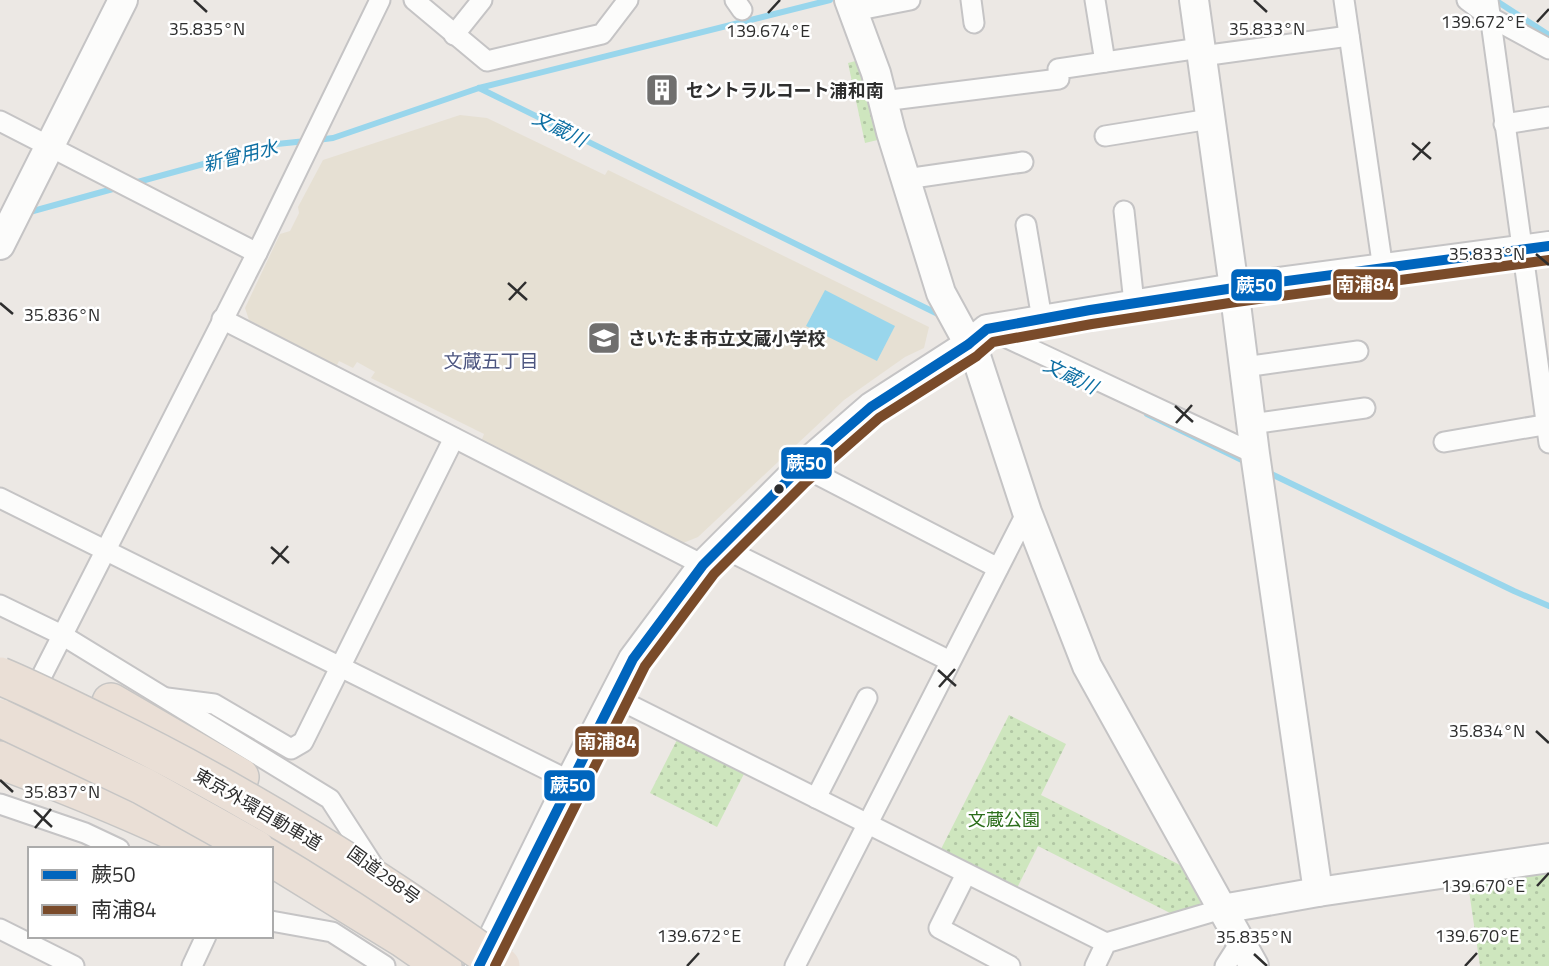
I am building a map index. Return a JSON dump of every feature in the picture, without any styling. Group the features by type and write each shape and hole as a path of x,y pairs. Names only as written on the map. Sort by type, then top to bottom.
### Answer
{"highway":[{"name":"国道298号","path":"0,651 111,702 289,806 374,867 493,962"},
{"name":"東京外環自動車道","path":"0,676 160,753 292,827 423,910 493,962"},
{"name":"東京外環自動車道","path":"0,718 143,786 252,847"},
{"path":"0,759 162,825 207,847"},
{"name":"東京外環自動車道","path":"273,858 443,966"},
{"path":"273,880 354,925 416,966"}],"street":[{"path":"4,238 123,0"},
{"path":"0,759 104,549 257,253 380,0"},
{"path":"415,0 487,61 602,34 628,0"},
{"path":"454,35 482,0"},
{"path":"910,0 852,7 941,293 948,306 975,335 1257,464"},
{"path":"971,0 974,23"},
{"path":"1095,0 1105,62"},
{"path":"1194,0 1318,892"},
{"path":"1344,0 1383,269"},
{"path":"1467,0 1489,8 1549,49"},
{"path":"1444,442 1548,431 1541,338 1521,249 1489,8"},
{"path":"883,101 1059,74 1105,62 1349,36"},
{"path":"1504,124 1549,117"},
{"path":"1105,136 1210,119"},
{"path":"0,121 257,253"},
{"path":"906,179 1023,162"},
{"path":"1124,211 1134,303"},
{"path":"1026,225 1042,318"},
{"path":"493,962 570,780 633,659 712,556 803,467 871,407 975,335 1042,318 1134,303 1549,246"},
{"path":"222,318 454,438 950,661"},
{"path":"975,335 977,359 1027,512 1087,666 1254,966"},
{"path":"1244,367 1358,351"},
{"path":"1251,424 1366,408"},
{"path":"167,698 214,704 291,749 303,742 454,438"},
{"path":"803,467 998,568"},
{"path":"0,498 570,780"},
{"path":"795,966 1027,512"},
{"path":"0,606 62,635 330,799 374,867"},
{"path":"614,697 1106,943 1222,909 1549,858"},
{"path":"816,798 867,698"},
{"path":"0,804 115,847"},
{"path":"967,874 939,928 1010,966"},
{"path":"273,922 332,932 385,966"},
{"path":"0,929 74,966"},
{"path":"192,966 205,938"},
{"path":"1225,966 1241,941"},
{"path":"1095,966 1106,943"}],"shaded area":[{"name":"さいたま市立文蔵小学校","path":"460,115 487,118 605,175 608,170 929,327 924,348 905,357 844,400 698,537 683,543 481,442 484,434 371,378 375,372 357,362 353,368 339,361 336,367 249,320 245,308 280,234 290,231 299,213 298,207 323,160"}],"green space":[{"path":"863,59 886,138 865,143 848,63"},
{"name":"文蔵公園","path":"1009,715 1066,744 1041,795 1184,867 1203,899 1198,906 1170,913 1038,846 1015,892 939,853"},
{"path":"682,730 749,764 717,827 650,793"},
{"path":"1549,858 1549,966 1480,966 1466,870"}],"water":[{"path":"825,290 895,326 877,361 806,326"}],"waterway":[{"path":"317,140 333,138 479,88 830,0"},
{"path":"1495,0 1549,35"},
{"name":"文蔵川","path":"479,88 942,316"},
{"name":"新曾用水","path":"134,183 277,144 306,141"},
{"name":"新曾用水","path":"26,213 120,187"},
{"name":"文蔵川","path":"1147,414 1248,463"},
{"name":"文蔵川","path":"1267,472 1549,606"}],"transit line":[{"name":"蕨50","path":"970,343 987,329 1090,310 1549,246"},
{"name":"南浦84","path":"979,354 993,342 1092,324 1549,260"},
{"name":"蕨50","path":"479,966 633,659 703,565 795,473 871,407 969,344"},
{"name":"南浦84","path":"495,966 645,666 714,574 805,483 879,418 977,356"}],"place":[{"name":"セントラルコート浦和南","path":"662,90"},
{"name":"さいたま市立文蔵小学校","path":"604,338"}],"district":[{"name":"文蔵五丁目","path":"491,360"}]}
